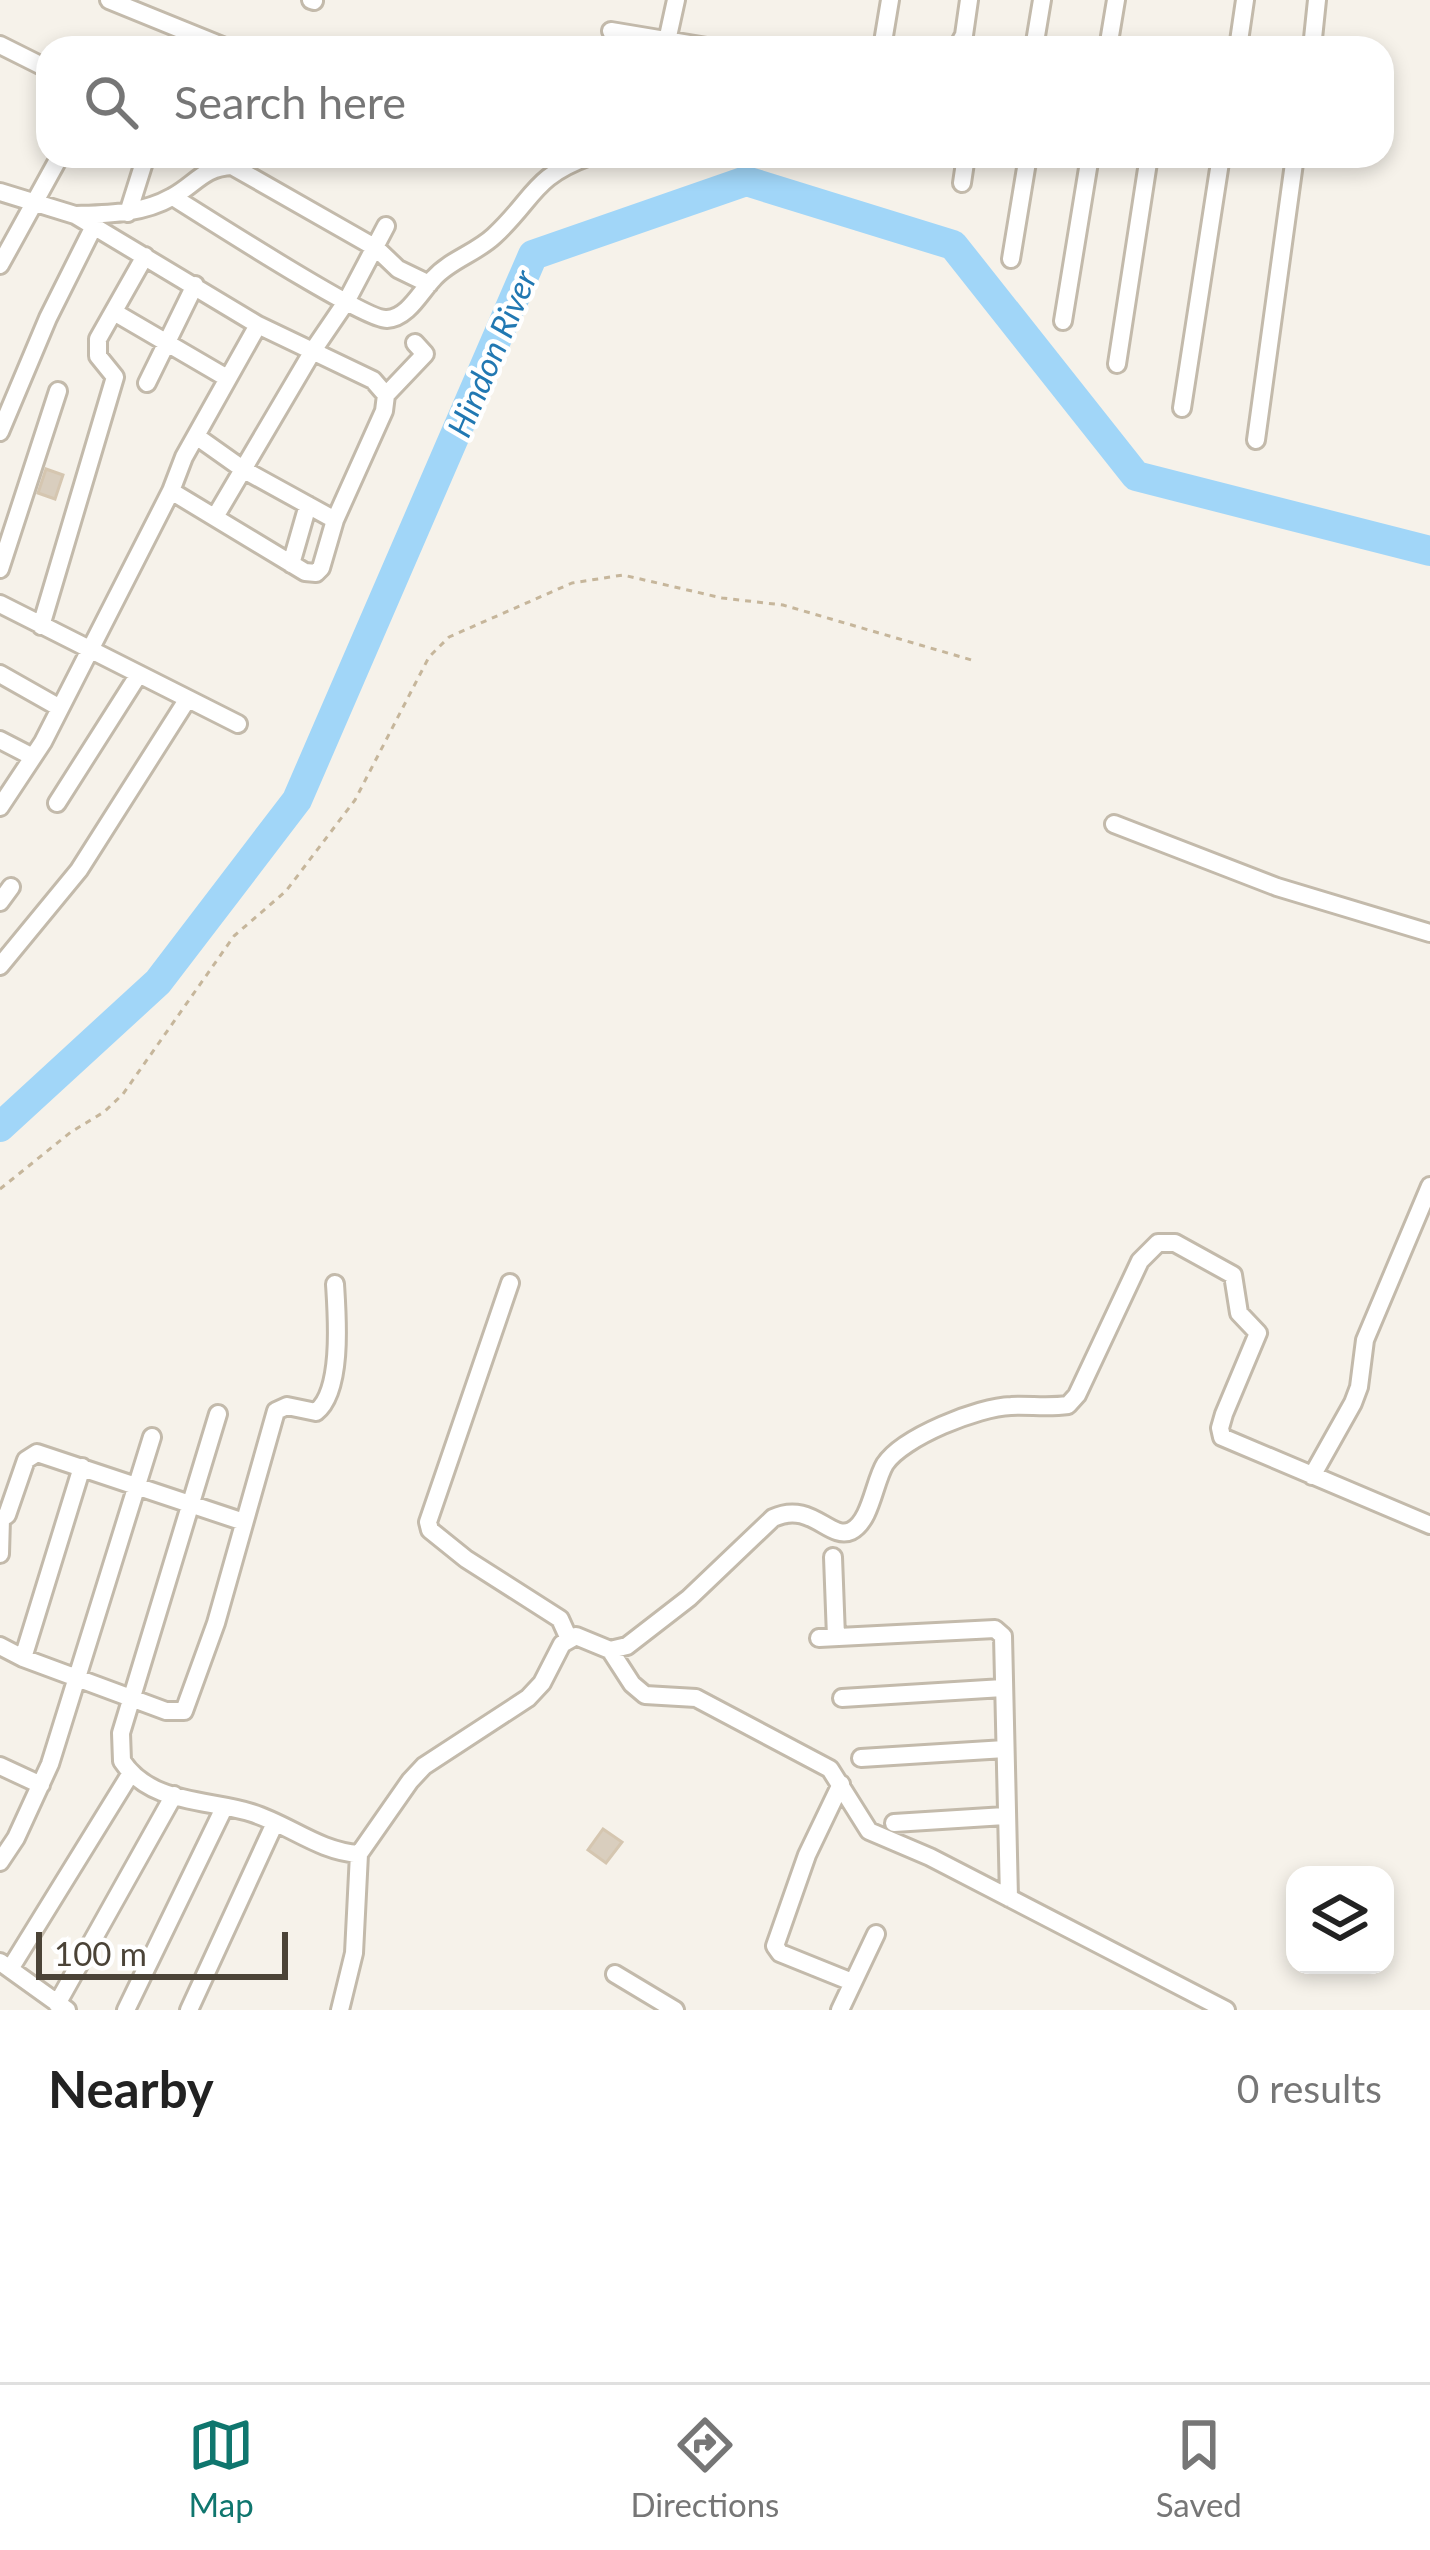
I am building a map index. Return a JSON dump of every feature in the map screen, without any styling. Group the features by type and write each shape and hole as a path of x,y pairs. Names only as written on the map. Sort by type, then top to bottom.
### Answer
{"street":[{"path":"109,0 198,36"},
{"path":"674,36 676,0"},
{"path":"884,36 890,0"},
{"path":"963,36 969,0"},
{"path":"1036,36 1042,0"},
{"path":"1110,36 1116,0"},
{"path":"1240,36 1245,0"},
{"path":"1313,36 1317,0"},
{"path":"611,31 635,36"},
{"path":"0,44 36,63"},
{"path":"0,265 53,168"},
{"path":"128,213 142,168"},
{"path":"75,215 128,213 172,197 203,172 222,168"},
{"path":"236,168 376,248 398,268 429,284"},
{"path":"172,197 346,302 388,319 417,299 444,270 484,244 549,174 563,168"},
{"path":"962,183 964,168"},
{"path":"1011,259 1026,168"},
{"path":"1063,321 1088,168"},
{"path":"1117,364 1146,168"},
{"path":"1182,408 1219,168"},
{"path":"1256,440 1293,168"},
{"path":"0,193 75,215 258,325 373,380 386,395"},
{"path":"0,432 48,318 94,226"},
{"path":"215,517 346,302 386,226"},
{"path":"41,626 115,377 96,352 98,339 146,256"},
{"path":"147,383 195,285"},
{"path":"114,312 227,378"},
{"path":"1,805 61,708 196,436 258,325"},
{"path":"171,491 305,572 316,573 384,411 386,395 425,354 415,343"},
{"path":"0,569 58,391"},
{"path":"196,436 244,470 335,520"},
{"path":"291,564 308,505"},
{"path":"0,604 238,724"},
{"path":"0,674 61,708"},
{"path":"57,802 139,674"},
{"path":"0,966 79,870 187,700"},
{"path":"0,740 33,758"},
{"path":"1114,824 1277,887 1430,933"},
{"path":"1312,1476 1360,1387 1365,1340 1430,1186"},
{"path":"610,1650 627,1646 689,1598 772,1518 786,1511 800,1512 842,1532 853,1530 861,1522 884,1466 912,1438 994,1408 1067,1405 1077,1395 1140,1261 1158,1243 1175,1244 1233,1275 1239,1313 1258,1333 1224,1414 1222,1437 1430,1525"},
{"path":"510,1283 428,1522 430,1530 466,1559 560,1618 568,1639"},
{"path":"0,1646 166,1711 184,1711 216,1623 276,1412 287,1406 316,1412 325,1404 338,1340 335,1284"},
{"path":"218,1414 120,1750 131,1773 173,1795 251,1812 330,1850 359,1854"},
{"path":"0,1862 40,1785 152,1437"},
{"path":"0,1554 1,1519 7,1515 31,1454 244,1522"},
{"path":"23,1658 82,1468"},
{"path":"833,1557 827,1638 995,1629 1004,1636 1009,1898"},
{"path":"340,2010 354,1953 359,1854 424,1766 528,1698 568,1639 584,1637 610,1650 645,1695 696,1698 823,1764 869,1831 1226,2010"},
{"path":"842,1698 1003,1688"},
{"path":"862,1758 1005,1749"},
{"path":"0,1766 40,1785"},
{"path":"131,1773 5,1966 52,2005 173,1795"},
{"path":"841,1784 806,1855 775,1946 780,1953 852,1982"},
{"path":"126,2010 224,1808"},
{"path":"894,1823 1005,1816"},
{"path":"189,2010 275,1823"},
{"path":"841,2010 876,1934"},
{"path":"615,1973 675,2010"}],"path":[{"path":"0,1189 123,1094 234,936 286,891 356,800 429,657 449,637 572,583 623,575 722,598 783,605 975,661"}],"building":[{"path":"46,469 63,475 55,499 38,493"},
{"path":"603,1829 622,1842 606,1863 588,1850"}],"waterway":[{"name":"Hindon River","path":"0,1127 158,982 297,800 533,255 746,181 953,245 1136,476 1430,551"}]}
